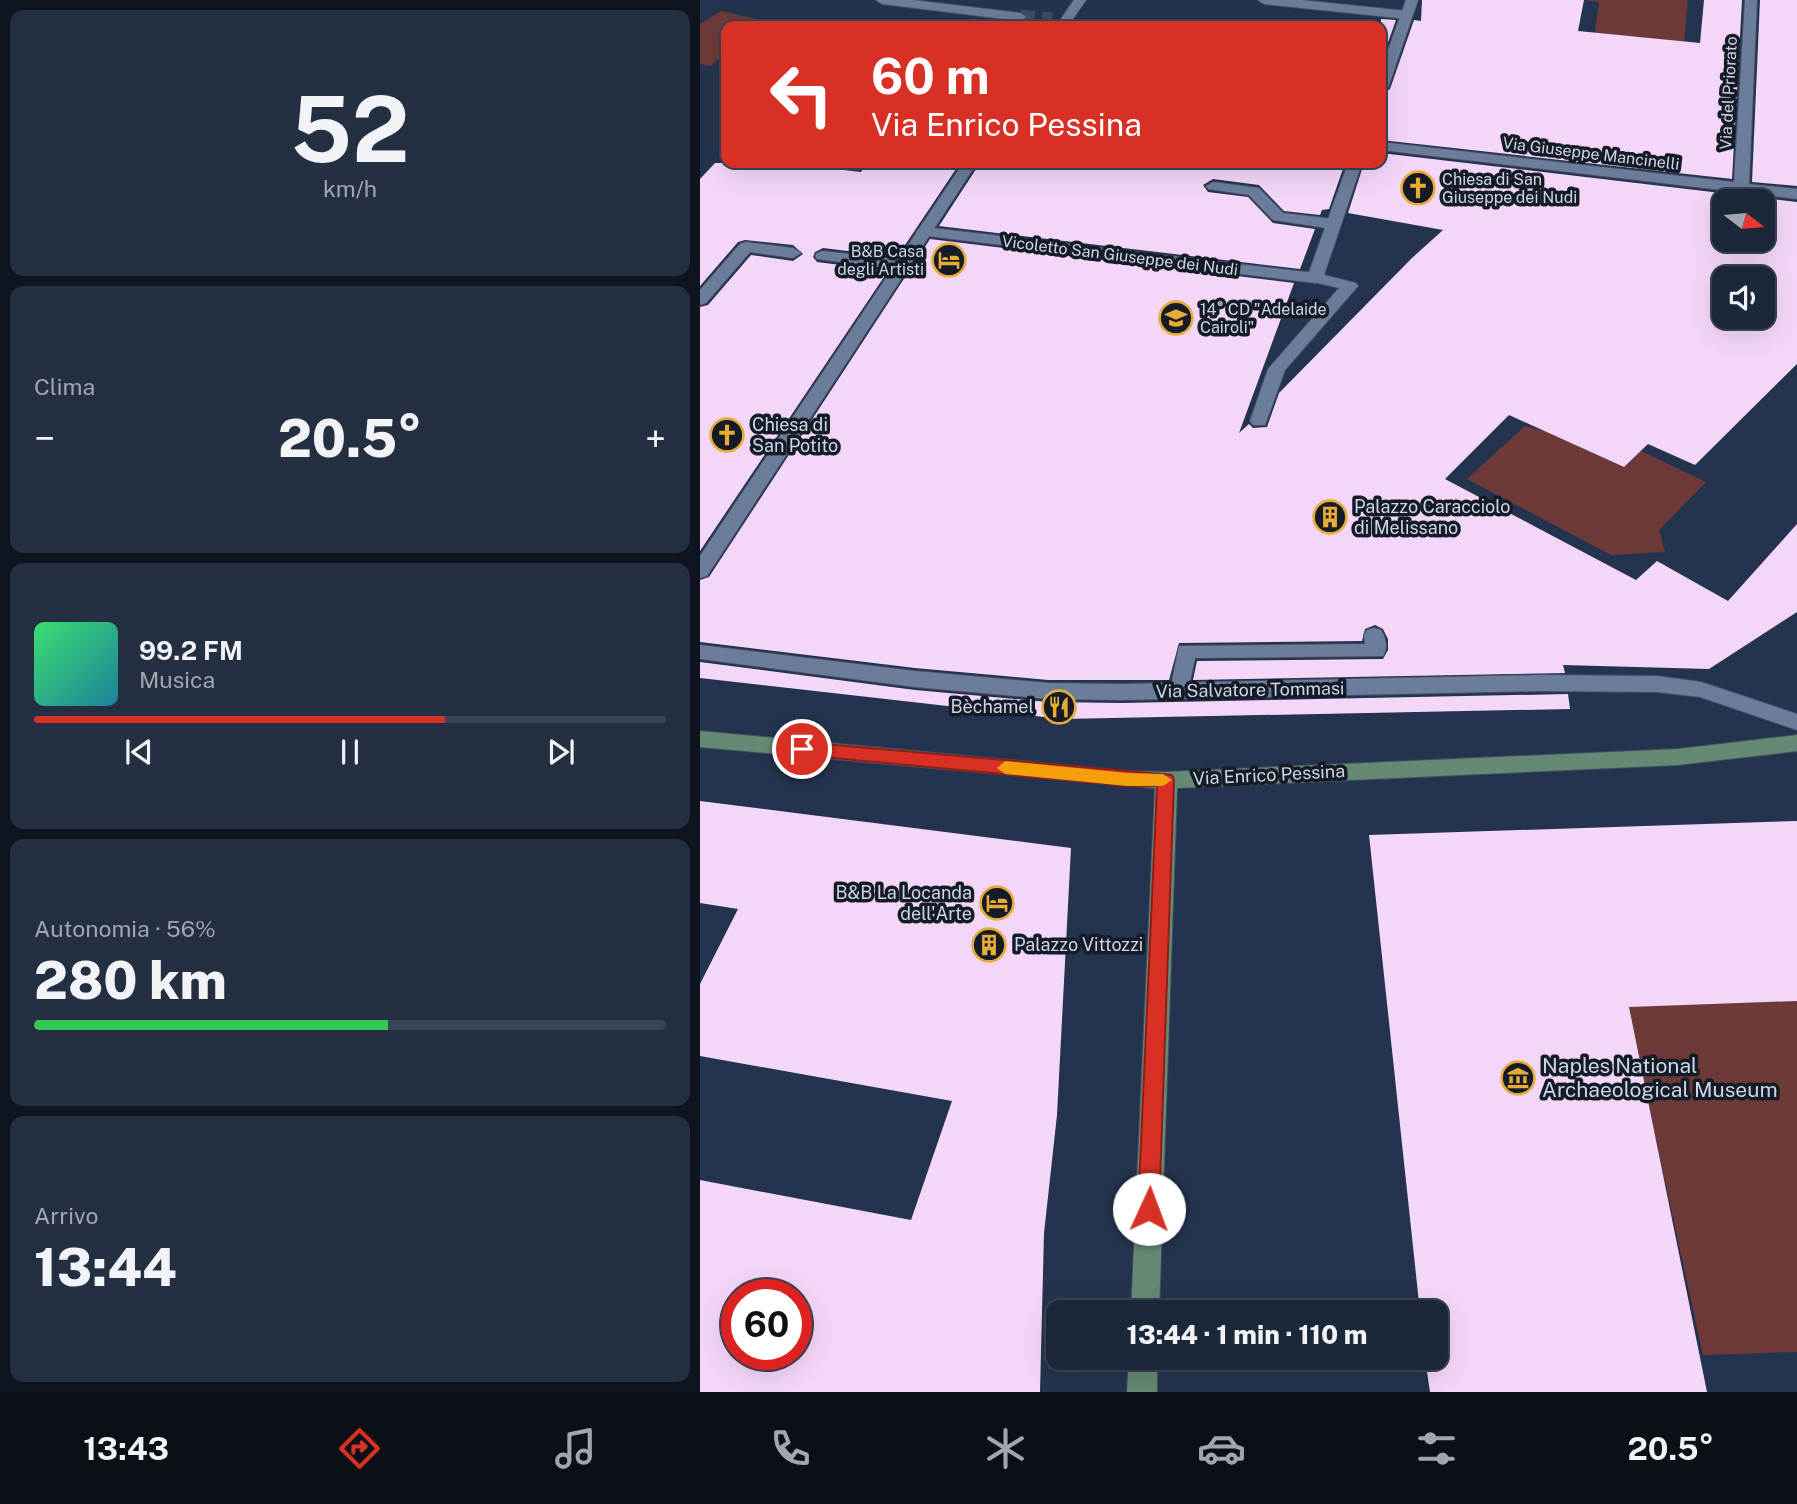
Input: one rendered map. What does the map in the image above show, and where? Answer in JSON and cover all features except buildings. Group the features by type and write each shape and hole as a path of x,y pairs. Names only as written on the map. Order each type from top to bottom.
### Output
{"main road":[{"name":"Via Enrico Pessina","path":"700,739 1127,779 1166,780 1678,757 1797,743"},
{"path":"1145,1300 1166,780"},
{"path":"1142,1392 1143,1370"}],"street":[{"path":"882,0 1020,17"},
{"path":"1062,21 1080,0"},
{"path":"1264,0 1407,15"},
{"path":"1386,74 1412,0"},
{"name":"Via del Priorato","path":"1741,187 1751,0"},
{"name":"Via Giuseppe Mancinelli","path":"1386,147 1797,194"},
{"path":"700,571 967,168"},
{"path":"1315,278 1352,168"},
{"path":"1213,186 1254,191 1278,217 1334,224"},
{"name":"Vicoletto San Giuseppe dei Nudi","path":"924,232 1315,278 1350,286 1277,369 1259,421"},
{"path":"700,300 746,247 793,253"},
{"path":"823,256 902,265"},
{"path":"1180,691 1186,652 1376,651 1374,635"},
{"name":"Via Salvatore Tommasi","path":"700,652 1004,687 1084,692 1657,684 1701,691 1797,722"}],"shaded area":[{"path":"1584,0 1688,0 1684,42 1595,33 1599,2"},
{"path":"721,11 761,20 721,21 721,57 711,66 700,64 700,24"},
{"path":"1525,426 1547,432 1624,467 1641,451 1706,482 1659,530 1665,552 1611,555 1467,479"},
{"path":"1797,1001 1797,1352 1703,1355 1627,1006"}],"tunnel":[{"path":"1020,17 1052,20"}],"slow traffic":[{"path":"1005,768 1163,780"}],"place":[{"name":"Chiesa di San Giuseppe dei Nudi","path":"1418,188"},
{"name":"B&B Casa degli Artisti","path":"949,260"},
{"name":"14° CD \"Adelaide Cairoli\"","path":"1176,318"},
{"name":"Chiesa di San Potito","path":"727,435"},
{"name":"Palazzo Caracciolo di Melissano","path":"1330,517"},
{"name":"Bèchamel","path":"1059,707"},
{"name":"B&B La Locanda dell'Arte","path":"997,903"},
{"name":"Palazzo Vittozzi","path":"989,945"},
{"name":"Naples National Archaeological Museum","path":"1518,1078"}],"route":[{"path":"802,749 1127,779 1166,780 1149,1209"}]}
